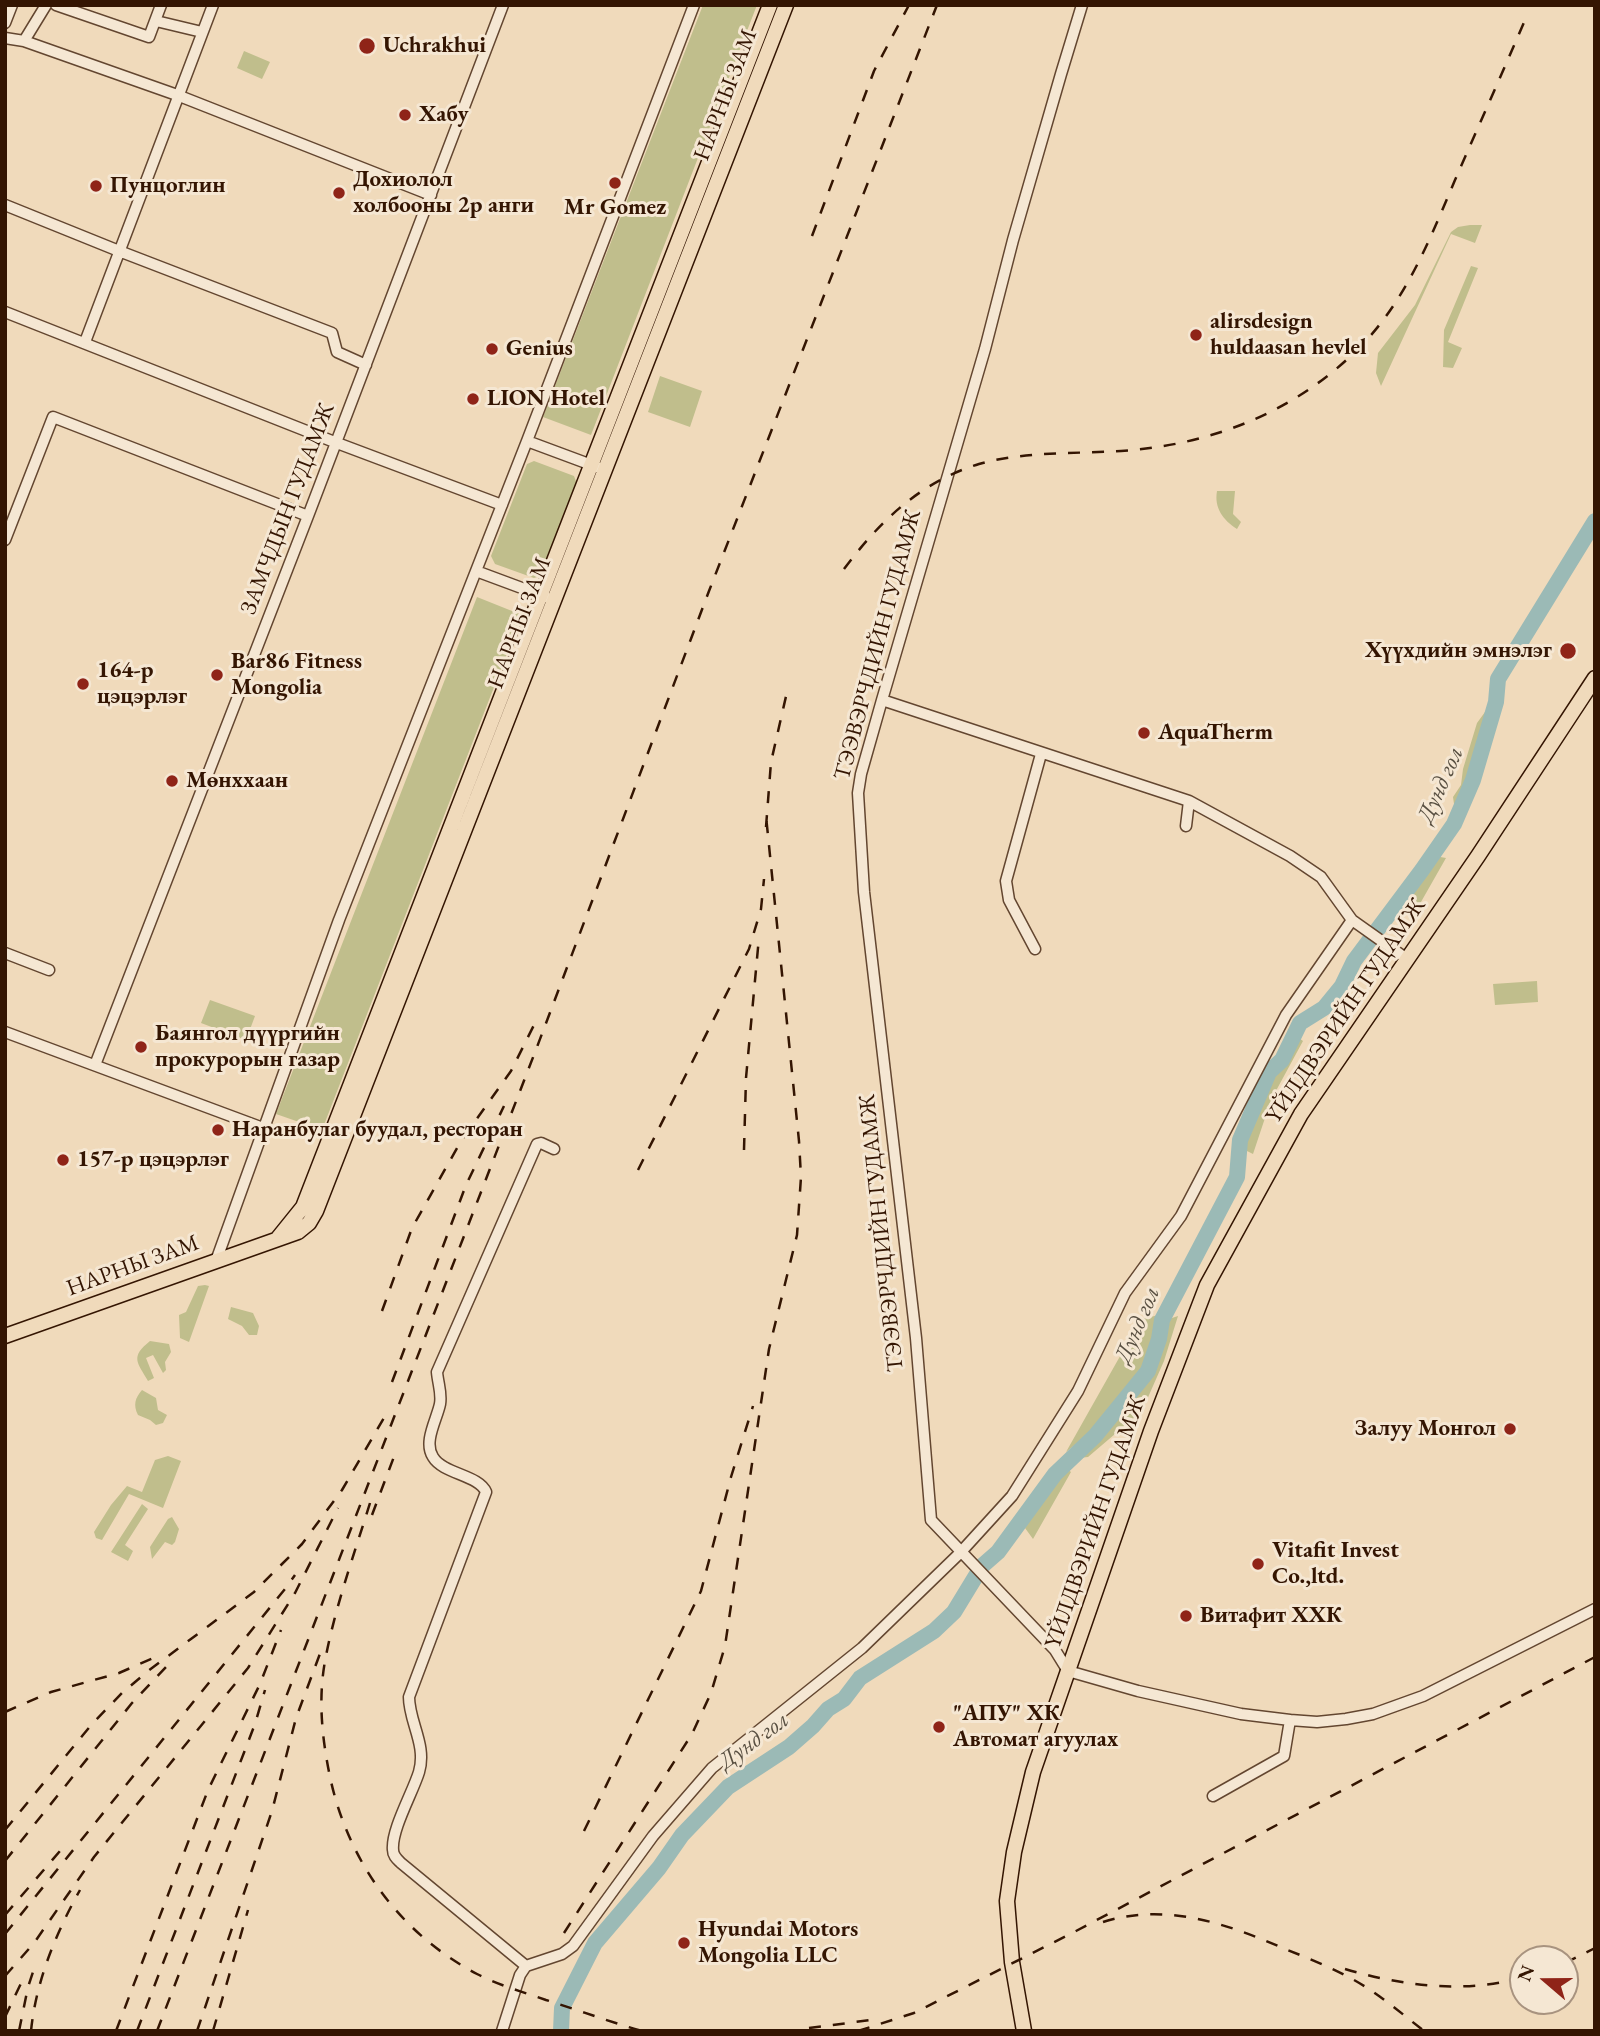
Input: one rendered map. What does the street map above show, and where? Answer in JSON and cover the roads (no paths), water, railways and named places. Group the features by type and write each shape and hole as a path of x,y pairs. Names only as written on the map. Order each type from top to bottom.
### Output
{"main road":[{"name":"НАРНЫ ЗАМ","path":"5,1336 298,1232 309,1223 316,1211 770,5"},
{"name":"НАРНЫ ЗАМ","path":"598,467 786,5"},
{"name":"YЙЛДВЭРИЙН ГУДАМЖ","path":"1024,2031 1012,1962 1007,1901 1014,1852 1033,1772 1151,1431 1207,1285 1301,1114 1402,956 1595,678"}],"street":[{"path":"5,23 12,5"},
{"path":"24,41 46,5"},
{"path":"56,5 149,37 161,5"},
{"path":"85,342 213,5"},
{"name":"ЗАМЧДЫН ГУДАМЖ","path":"95,1065 337,443 503,5"},
{"path":"216,1261 339,920 694,5"},
{"name":"ТЭЭВЭРЧДИЙН ГУДАМЖ","path":"1068,1671 1059,1655 931,1520 916,1338 864,892 858,793 861,774 1082,5"},
{"path":"156,20 202,33"},
{"path":"5,38 24,41 177,95 431,195"},
{"path":"5,205 332,333 337,352 366,365"},
{"path":"5,312 502,505"},
{"path":"5,540 52,417 308,516"},
{"path":"527,441 598,467"},
{"path":"476,571 548,598"},
{"path":"882,701 1189,801 1290,856 1321,877 1355,922 1402,956"},
{"path":"1035,949 1009,900 1006,881 1041,754"},
{"path":"1186,825 1189,801"},
{"path":"502,2031 520,1975 526,1966 562,1954 573,1946 653,1836 712,1768 852,1657 963,1555 1012,1496 1078,1391 1125,1293 1181,1216 1286,1015 1355,922"},
{"path":"5,953 49,970"},
{"path":"5,1032 263,1128"},
{"path":"526,1966 401,1863 394,1856 392,1849 420,1770 420,1742 409,1712 409,1697 486,1492 481,1485 443,1467 432,1457 430,1445 442,1395 437,1372 537,1144 554,1149"},
{"path":"1068,1671 1138,1691 1241,1714 1290,1720 1346,1719 1400,1705 1460,1679 1595,1609"},
{"path":"1213,1796 1284,1756 1290,1720"}],"waterway":[{"name":"Дунд гол","path":"561,2031 562,2008 595,1943 659,1868 682,1835 728,1787 789,1747 828,1709 844,1699 860,1678 934,1631 954,1612 982,1566 998,1552 1055,1474 1095,1436 1148,1371 1159,1339 1162,1320 1237,1177 1240,1140 1269,1072 1282,1060 1300,1023 1324,1008 1342,986 1354,961 1454,824 1473,780 1496,702 1498,679 1595,521"}],"railway":[{"path":"812,236 874,71 909,5"},
{"path":"157,2031 537,1047 709,591 937,5"},
{"path":"844,569 872,535 903,505 938,481 958,472 979,464 1014,457 1121,451 1188,441 1252,421 1310,389 1337,368 1378,327 1405,288 1436,224 1525,20"},
{"path":"766,827 771,762 787,692"},
{"path":"564,1933 692,1734 711,1693 725,1646 769,1349 797,1235 801,1177 766,816"},
{"path":"638,1170 749,949 761,909 764,879"},
{"path":"744,1150 746,1078 759,937"},
{"path":"382,1311 412,1228 461,1141 511,1071 538,1017"},
{"path":"392,1382 466,1185 504,1106"},
{"path":"584,1831 701,1591 753,1406"},
{"path":"5,1830 92,1724 122,1693 254,1592 302,1544 342,1490 385,1416"},
{"path":"372,1515 395,1454"},
{"path":"370,1503 329,1641 321,1705 330,1777 338,1808 364,1865 401,1916 424,1938 477,1974 493,1982 642,2031"},
{"path":"5,1976 34,1943 94,1857 248,1668 295,1593 338,1508"},
{"path":"5,1934 295,1575"},
{"path":"116,2031 208,1790 260,1684 281,1630"},
{"path":"197,2031 272,1811 296,1718 321,1651"},
{"path":"5,1712 51,1692 119,1673 158,1656"},
{"path":"858,2031 914,2013 1076,1931 1595,1657"},
{"path":"5,1861 132,1703 168,1665"},
{"path":"137,2031 255,1724 265,1690"},
{"path":"5,1915 60,1851"},
{"path":"31,2031 37,1994 48,1958 80,1890"},
{"path":"213,2031 248,1910"},
{"path":"1103,1922 1127,1916 1173,1915 1241,1931 1354,1980 1424,2031"},
{"path":"1579,1956 1595,1948"},
{"path":"19,2031 36,1963"},
{"path":"1345,1969 1389,1980 1434,1986 1479,1985 1509,1980"},
{"path":"5,2017 24,1977"},
{"path":"809,2028 871,2020"}],"place":[{"name":"Uchrakhui","path":"367,46"},
{"name":"Хабу","path":"405,115"},
{"name":"Mr Gomez","path":"615,183"},
{"name":"Пунцоглин","path":"96,186"},
{"name":"Дохиолол холбооны 2р анги","path":"339,193"},
{"name":"alirsdesign huldaasan hevlel","path":"1196,335"},
{"name":"Genius","path":"492,349"},
{"name":"LION Hotel","path":"473,399"},
{"name":"Хүүхдийн эмнэлэг","path":"1568,651"},
{"name":"Bar86 Fitness Mongolia","path":"217,675"},
{"name":"164-р цэцэрлэг","path":"83,684"},
{"name":"AquaTherm","path":"1144,733"},
{"name":"Мөнххаан","path":"172,781"},
{"name":"Баянгол дүүргийн прокурорын газар","path":"141,1047"},
{"name":"Наранбулаг буудал, ресторан","path":"218,1130"},
{"name":"157-р цэцэрлэг","path":"63,1160"},
{"name":"Залуу Монгол","path":"1510,1429"},
{"name":"Vitafit Invest Co.,ltd.","path":"1258,1564"},
{"name":"Витафит ХХК","path":"1186,1616"},
{"name":"\"АПУ\" ХК Автомат агуулах","path":"939,1727"},
{"name":"Hyundai Motors Mongolia LLC","path":"684,1943"}]}
